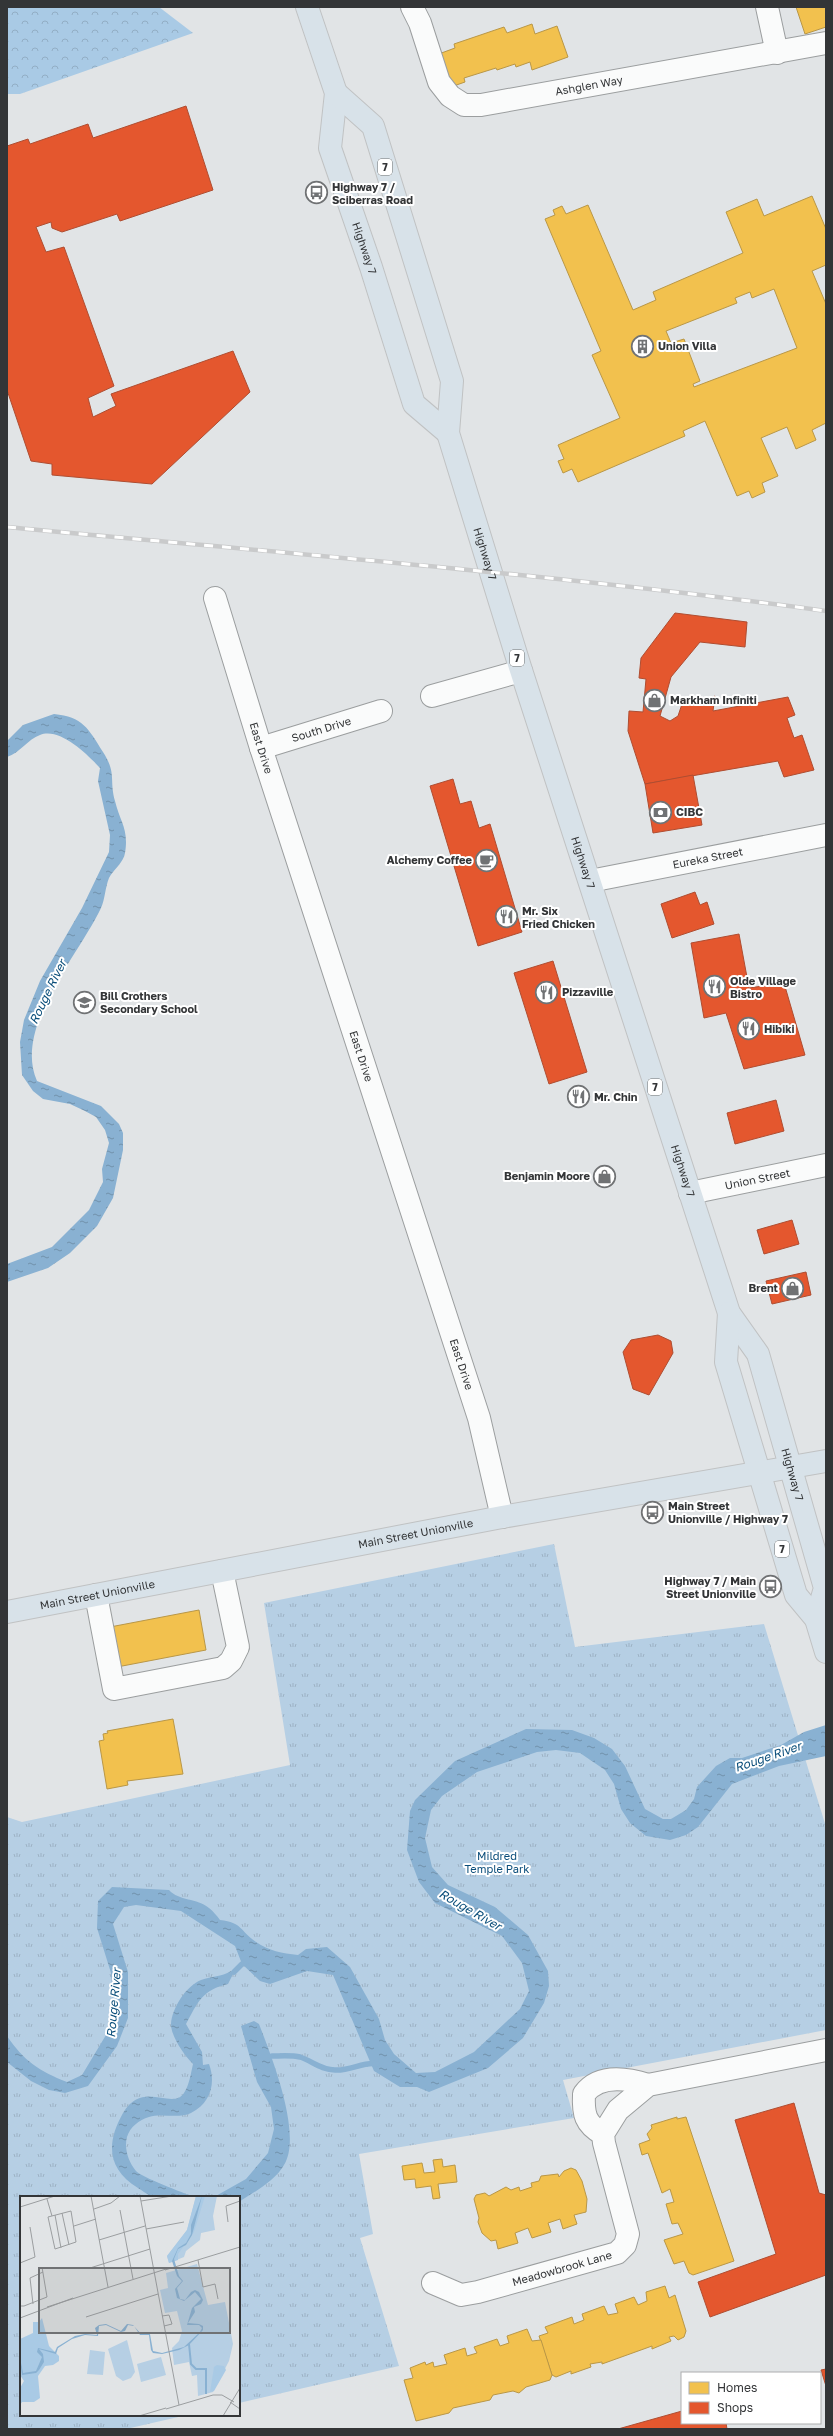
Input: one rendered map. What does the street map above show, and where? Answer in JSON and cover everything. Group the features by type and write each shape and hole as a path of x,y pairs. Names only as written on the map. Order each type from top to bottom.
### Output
{"main road":[{"name":"Highway 7","path":"307,7 336,93 330,148 371,267 411,397 414,404 448,433"},
{"name":"Highway 7","path":"336,93 373,126 452,381 448,433 521,671 729,1313 758,1354 825,1588 816,1619"},
{"name":"Highway 7","path":"729,1313 726,1362 796,1595 816,1619 826,1652"},
{"name":"Main Street Unionville","path":"7,1612 502,1517 760,1474 826,1461"}],"street":[{"name":"Ashglen Way","path":"412,7 420,23 439,82 450,96 464,105 481,105 826,43"},
{"path":"767,7 777,52"},
{"name":"East Drive","path":"215,598 261,748 472,1396 502,1517"},
{"path":"432,696 521,671"},
{"name":"South Drive","path":"261,748 381,711"},
{"name":"Eureka Street","path":"590,881 826,835"},
{"name":"Union Street","path":"690,1193 826,1165"},
{"path":"96,1595 114,1689 223,1668 231,1661 238,1647 222,1571"},
{"path":"648,2085 630,2079 607,2080 591,2085 584,2094 585,2117 592,2128 603,2134 618,2110 648,2085 826,2050"},
{"name":"Meadowbrook Lane","path":"433,2283 461,2295 478,2292 616,2253 625,2245 628,2234 604,2143 603,2134"}],"green space":[{"path":"7,7 159,7 193,33 20,94 7,94"},
{"name":"Mildred Temple Park","path":"554,1544 575,1647 764,1624 826,1827 826,2030 563,2080 574,2118 359,2154 373,2234 360,2238 399,2366 240,2403 240,2196 20,2196 20,2416 183,2416 126,2429 7,2429 7,1817 22,1822 290,1765 264,1603"}],"water":[{"name":"Rouge River","path":"54,714 72,718 84,725 93,736 107,760 111,771 115,801 125,832 126,845 123,860 109,878 101,908 52,992 41,1015 34,1038 32,1060 37,1081 101,1106 119,1124 123,1133 123,1150 113,1198 97,1226 70,1253 48,1268 7,1282 7,1264 52,1247 89,1210 103,1182 102,1169 109,1143 105,1130 96,1117 70,1104 43,1099 33,1091 22,1075 20,1042 24,1020 40,981 82,908 109,852 110,835 98,781 100,768 88,756 65,738 48,734 36,737 7,757 7,741 23,725"},
{"path":"826,1725 826,1756 779,1766 732,1784 698,1827 686,1835 670,1840 646,1836 630,1823 621,1809 614,1784 605,1770 580,1753 556,1750 537,1752 477,1772 442,1796 431,1810 425,1838 432,1867 448,1885 495,1907 528,1935 548,1971 549,1986 544,2003 523,2038 488,2068 429,2092 417,2087 400,2087 374,2071 333,1975 307,1971 270,1984 260,1981 242,1964 235,1946 181,1911 136,1905 124,1907 113,1924 128,1972 128,2018 117,2046 88,2086 65,2093 49,2090 31,2081 7,2062 7,2036 26,2059 48,2074 67,2082 82,2075 106,2035 113,2006 111,1973 97,1928 98,1901 112,1887 169,1890 173,1894 204,1905 220,1920 237,1925 256,1942 266,1948 276,1951 298,1955 306,1949 327,1947 350,1967 379,2019 385,2040 394,2054 416,2073 435,2072 474,2052 520,2009 529,1991 522,1963 502,1936 435,1903 419,1882 407,1850 410,1811 415,1800 455,1761 526,1729 572,1730 594,1738 612,1749 625,1766 645,1809 663,1819 671,1819 686,1810 694,1799 697,1787 716,1766 730,1758 742,1758 781,1745 804,1732"},
{"path":"231,1971 234,1972 228,1984 206,1993 198,2003 186,2024 202,2052 203,2065 209,2064 211,2071 212,2085 207,2098 198,2109 191,2113 181,2116 149,2117 135,2124 128,2133 126,2141 127,2154 136,2171 154,2181 192,2196 152,2196 128,2181 115,2164 112,2155 112,2145 117,2124 131,2103 139,2098 148,2096 172,2099 179,2098 184,2093 189,2083 193,2064 186,2056 173,2035 171,2024 174,2011 185,1992 195,1983"},
{"path":"254,2021 259,2024 271,2055 283,2095 288,2115 290,2135 289,2152 280,2171 264,2186 240,2201 240,2196 216,2196 246,2179 268,2153 274,2129 271,2107 257,2082 241,2026"}],"building: Homes":[{"path":"796,7 826,7 826,27 805,34"},
{"path":"532,24 535,34 557,26 568,57 532,70 530,62 516,67 515,64 497,70 496,68 464,78 465,82 448,88 436,55 455,48 454,44 504,27 507,33"},
{"name":"Union Villa","path":"812,196 826,229 826,265 812,271 826,304 826,423 812,430 816,440 796,449 787,427 761,438 778,476 762,483 765,492 752,498 749,491 737,496 705,421 683,431 685,436 578,482 572,469 563,473 558,461 564,459 558,445 620,418 592,355 601,351 545,219 555,215 553,210 562,206 566,214 588,205 633,310 656,300 653,292 743,253 726,212 757,199 764,216","holes":["774,289 797,348 694,387 693,384 700,381 684,339 671,343 666,331 737,303 735,298 750,292 752,298"]},
{"path":"199,1610 206,1650 117,1667 110,1627"},
{"path":"173,1719 183,1774 127,1781 128,1785 107,1789 99,1741 104,1740 103,1734 108,1733 107,1731"},
{"path":"677,2117 677,2119 686,2117 734,2261 693,2275 689,2273 684,2261 674,2264 664,2240 683,2234 678,2223 672,2224 666,2204 674,2202 670,2189 662,2193 648,2153 642,2155 639,2144 650,2140 647,2134 652,2128 651,2125"},
{"path":"442,2159 443,2167 455,2165 457,2182 438,2184 440,2198 433,2199 431,2186 416,2188 415,2179 404,2180 402,2166 422,2163 424,2173 435,2172 433,2160"},
{"path":"571,2168 576,2170 582,2181 587,2199 586,2212 574,2215 577,2224 563,2229 560,2219 548,2223 551,2232 532,2238 528,2228 515,2233 518,2243 498,2249 496,2240 491,2241 482,2233 478,2222 479,2218 474,2199 476,2195 485,2193 489,2196 506,2187 511,2190 519,2187 520,2191 532,2187 531,2183 539,2181 541,2176 558,2174 559,2177 564,2171"},
{"path":"665,2286 669,2298 675,2295 686,2331 684,2337 678,2340 674,2336 669,2337 671,2341 652,2349 652,2346 602,2364 602,2362 590,2364 591,2367 571,2374 571,2371 556,2377 552,2375 539,2336 548,2333 545,2327 572,2317 574,2324 584,2320 582,2314 604,2306 608,2315 618,2313 615,2304 634,2297 638,2305 647,2301 646,2292"},
{"path":"527,2329 532,2341 541,2340 552,2375 550,2380 526,2387 519,2393 513,2391 493,2395 490,2400 453,2408 449,2413 416,2421 404,2380 413,2378 410,2368 425,2362 426,2365 433,2362 434,2367 447,2364 444,2355 465,2348 467,2356 477,2353 474,2347 497,2339 500,2346 509,2343 507,2336"}],"building: Shops":[{"path":"186,106 213,190 120,221 117,214 62,232 52,228 51,222 36,227 46,252 64,247 114,386 88,398 93,417 116,406 111,394 233,351 250,392 152,484 52,475 52,464 31,461 7,390 7,146 28,139 30,144 88,124 93,138"},
{"name":"Markham Infiniti","path":"675,613 747,622 745,647 700,642 671,677 660,716 670,721 678,716 683,701 697,705 715,696 713,711 788,697 795,715 787,718 794,738 802,735 814,770 784,777 778,761 645,784 628,731 629,711 643,712 646,679 639,678 641,658"},
{"path":"693,775 702,825 653,833 645,784"},
{"path":"453,779 460,804 471,801 479,828 490,824 522,932 478,946 430,786"},
{"path":"695,892 700,905 707,902 714,924 672,938 661,904"},
{"path":"739,934 749,988 784,983 805,1055 744,1069 726,1013 704,1018 691,943"},
{"path":"553,961 587,1072 549,1084 514,973"},
{"path":"776,1100 784,1131 735,1144 727,1113"},
{"path":"792,1220 799,1244 764,1254 757,1230"},
{"path":"806,1272 811,1295 772,1304 766,1281"},
{"path":"658,1335 671,1341 673,1353 649,1395 633,1389 623,1352 631,1340"},
{"path":"794,2103 819,2193 826,2195 826,2275 710,2317 698,2282 776,2254 735,2120"},
{"path":"826,2369 826,2386 821,2370"},
{"path":"681,2411 681,2424 726,2424 727,2429 618,2429"}],"waterway":[{"name":"Rouge River","path":"234,1972 242,1964 248,1961"},
{"path":"272,2056 300,2057 330,2070 341,2070 372,2063 377,2064"}],"railway":[{"path":"7,527 519,575 826,611"}],"place":[{"name":"Highway 7 / Sciberras Road","path":"316,193"},
{"name":"Union Villa","path":"643,346"},
{"name":"Markham Infiniti","path":"654,700"},
{"name":"CIBC","path":"661,812"},
{"name":"Alchemy Coffee","path":"487,860"},
{"name":"Mr. Six Fried Chicken","path":"506,917"},
{"name":"Olde Village Bistro","path":"715,987"},
{"name":"Pizzaville","path":"547,992"},
{"name":"Bill Crothers Secondary School","path":"84,1002"},
{"name":"Hibiki","path":"748,1029"},
{"name":"Mr. Chin","path":"579,1097"},
{"name":"Benjamin Moore","path":"605,1176"},
{"name":"Brent","path":"793,1288"},
{"name":"Main Street Unionville / Highway 7","path":"653,1512"},
{"name":"Highway 7 / Main Street Unionville","path":"771,1587"}]}
